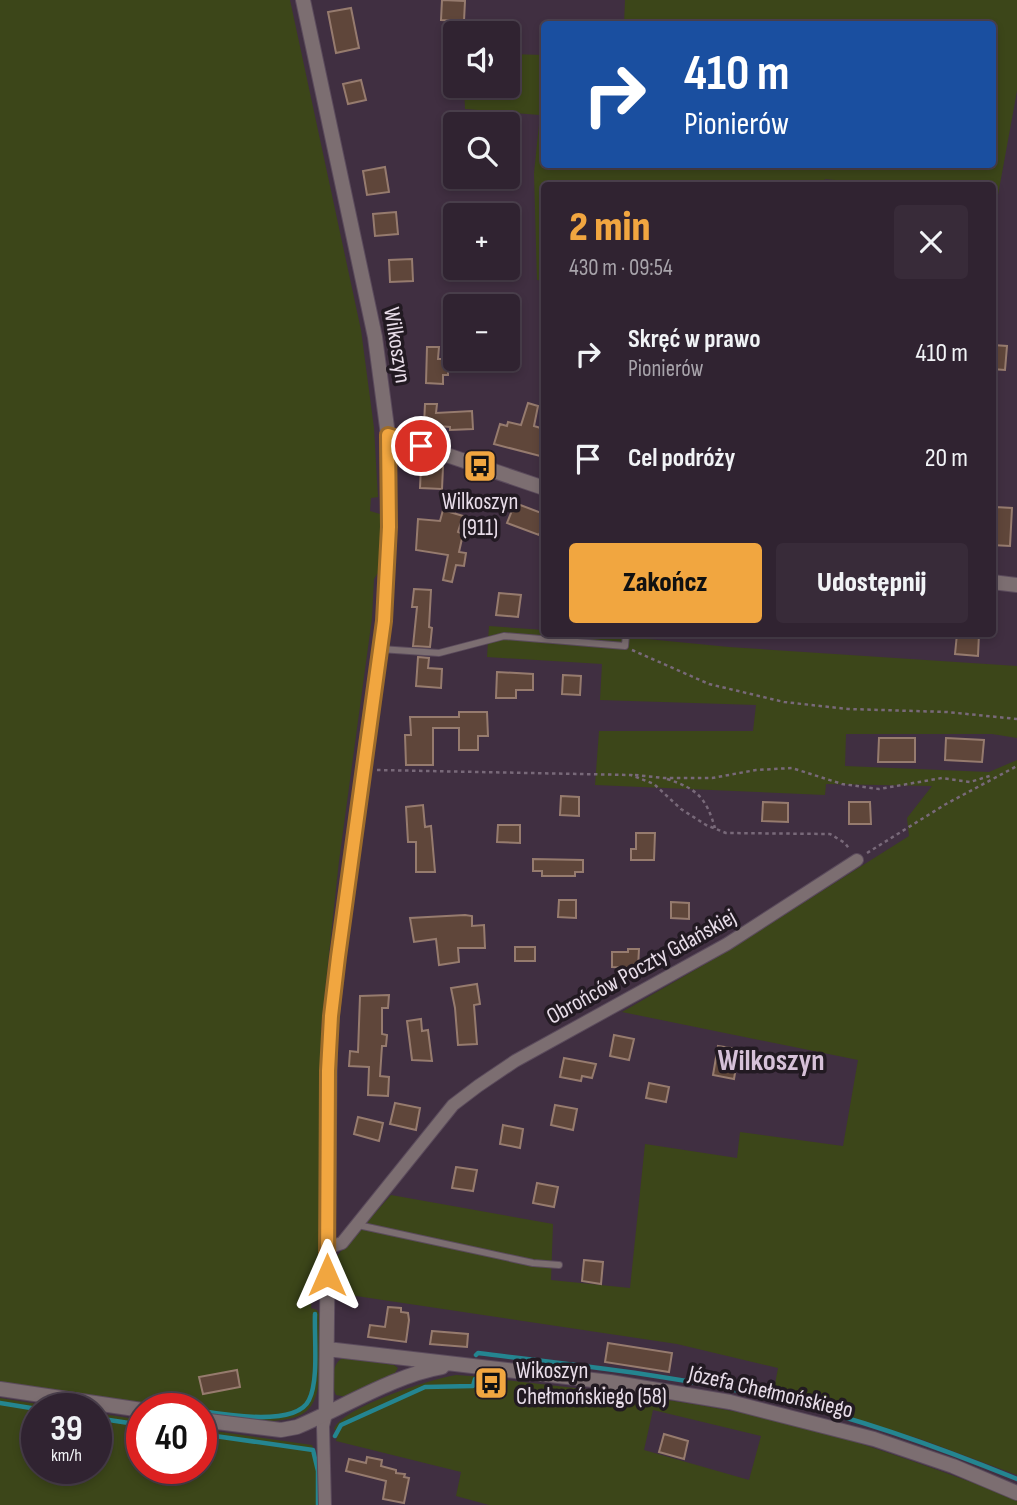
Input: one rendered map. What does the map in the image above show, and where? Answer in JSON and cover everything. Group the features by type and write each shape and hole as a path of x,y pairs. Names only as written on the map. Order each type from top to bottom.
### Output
{"street":[{"name":"Wilkoszyn","path":"303,0 369,305 388,435 389,527 386,590 333,998 328,1071 326,1414"},
{"path":"388,435 541,487"},
{"path":"996,582 1017,585"},
{"name":"Obrońców Poczty Gdańskiej","path":"327,1248 342,1243 453,1105 478,1086 515,1061 727,944 857,860"},
{"name":"Józefa Chełmońskiego","path":"327,1349 610,1382 730,1402 874,1439 953,1466 1017,1493"},
{"name":"Józefa Chełmońskiego","path":"217,1422 281,1430 298,1427 425,1370 464,1366"},
{"path":"0,1389 126,1408"},
{"path":"325,1505 323,1426 326,1414"}],"lane":[{"path":"380,649 439,653 504,636 625,646 626,637"},
{"path":"358,1225 533,1263 559,1265"}],"path":[{"path":"625,646 709,684 783,702 848,709 947,712 1017,719"},
{"path":"631,775 654,785 681,809 715,829 726,833 830,834 845,843 857,860 1017,766"},
{"path":"363,769 712,778 756,770 792,768 842,784 879,789 942,778 970,782 1000,774"},
{"path":"664,778 688,786 708,803 715,829"}],"green space":[{"path":"0,0 290,0 361,330 374,428 378,497 371,498 370,511 380,514 382,567 374,579 372,618 339,861 321,1028 320,1289 312,1298 311,1308 317,1310 320,1315 318,1387 311,1406 303,1414 276,1421 260,1421 217,1417 217,1393 126,1393 126,1403 112,1401 112,1393 66,1393 0,1382"},
{"path":"625,0 1017,0 1017,91 998,195 996,182 854,182 825,179 824,182 541,182 541,281 537,280 534,173 540,115 465,109 465,98 520,98 520,54 541,55 541,168 996,168 996,21 624,21"},
{"path":"489,626 541,630 541,637 627,637 729,647 1017,666 1017,738 992,734 846,734 845,766 989,772 1017,760 1017,1475 920,1439 773,1395 778,1368 677,1344 336,1293 335,1258 391,1195 553,1224 551,1280 630,1288 645,1144 737,1158 740,1132 843,1146 858,1060 622,1012 721,955 909,836 907,818 932,786 826,784 825,795 595,785 599,731 753,731 756,705 600,700 602,664 487,657"},
{"path":"343,1358 394,1365 398,1368 393,1376 347,1397 336,1395 333,1375 336,1364"},
{"path":"456,1375 486,1377 485,1386 496,1388 498,1379 601,1391 670,1400 772,1419 831,1434 916,1462 1001,1493 1017,1500 1017,1505 489,1505 456,1496 461,1472 336,1441 338,1432 334,1429 353,1412 389,1395","holes":["653,1410 761,1436 749,1480 644,1450"]},
{"path":"0,1398 21,1401 21,1484 112,1484 112,1415 126,1418 126,1484 217,1484 217,1431 312,1445 318,1459 319,1505 0,1505"}],"building":[{"path":"442,0 465,1 464,21 441,20"},
{"path":"351,8 359,48 336,53 328,12"},
{"path":"361,80 366,100 348,104 343,84"},
{"path":"385,167 389,192 367,195 363,171"},
{"path":"396,212 398,234 375,236 373,214"},
{"path":"412,259 413,281 390,282 389,260"},
{"path":"996,345 1007,346 1005,370 996,369"},
{"path":"427,347 439,347 438,359 443,359 443,371 448,371 448,375 443,375 443,384 426,383"},
{"path":"528,403 538,406 534,426 541,428 541,456 494,444 500,424 507,426 508,422 521,425"},
{"path":"425,404 437,404 436,413 472,411 473,429 450,430 450,427 424,425"},
{"path":"421,466 443,467 442,489 420,488"},
{"path":"515,503 541,513 539,535 507,523"},
{"path":"996,507 1012,508 1010,546 996,545"},
{"path":"443,510 463,516 458,532 463,534 459,552 466,553 464,566 456,565 452,582 443,580 448,555 416,550 418,519 440,521"},
{"path":"414,589 431,590 430,647 413,646 417,607 412,607"},
{"path":"499,593 521,595 518,617 496,615"},
{"path":"957,637 979,637 978,656 955,654"},
{"path":"418,657 429,658 428,668 442,669 441,688 416,686"},
{"path":"497,672 533,674 533,690 516,690 516,698 496,698"},
{"path":"563,675 581,676 580,695 562,694"},
{"path":"459,712 487,712 488,736 478,736 478,750 459,750 459,728 433,728 433,765 406,765 405,735 411,735 410,717 459,717"},
{"path":"879,738 915,738 915,762 878,762"},
{"path":"946,738 984,740 982,762 945,760"},
{"path":"561,796 579,797 579,816 560,815"},
{"path":"763,802 788,803 788,822 762,821"},
{"path":"849,802 870,802 871,824 849,824"},
{"path":"423,805 425,827 431,826 435,872 416,872 416,842 408,842 406,807"},
{"path":"498,825 520,825 520,843 497,842"},
{"path":"636,833 655,833 654,860 631,860 631,849 636,849"},
{"path":"533,859 583,860 583,872 575,872 575,876 542,876 542,871 533,871"},
{"path":"559,900 576,900 576,918 558,917"},
{"path":"671,902 689,903 689,919 671,918"},
{"path":"472,916 472,926 484,925 485,948 458,948 459,962 439,965 436,939 414,942 410,918"},
{"path":"515,947 535,947 535,961 515,961"},
{"path":"628,949 639,949 638,968 612,967 612,952 628,952"},
{"path":"477,984 480,1004 474,1005 477,1044 458,1045 451,988"},
{"path":"389,995 388,1008 382,1008 382,1034 387,1035 386,1046 382,1046 380,1076 389,1077 388,1096 368,1095 369,1067 349,1066 350,1051 358,1052 360,996"},
{"path":"421,1019 422,1031 428,1030 432,1061 412,1060 407,1021"},
{"path":"614,1035 634,1039 629,1060 610,1056"},
{"path":"718,1046 739,1049 734,1079 713,1075"},
{"path":"564,1058 596,1064 592,1078 582,1076 581,1081 560,1077"},
{"path":"649,1083 669,1087 666,1102 646,1098"},
{"path":"395,1103 420,1108 416,1130 390,1124"},
{"path":"555,1105 577,1109 573,1130 551,1125"},
{"path":"358,1117 383,1123 379,1141 354,1134"},
{"path":"503,1125 523,1129 520,1148 500,1144"},
{"path":"456,1167 477,1170 473,1191 452,1188"},
{"path":"537,1183 558,1187 554,1207 533,1203"},
{"path":"584,1260 603,1262 601,1284 582,1281"},
{"path":"388,1307 401,1308 401,1312 408,1313 406,1342 368,1337 370,1325 385,1327"},
{"path":"432,1331 468,1334 467,1347 430,1344"},
{"path":"608,1343 672,1353 669,1372 605,1362"},
{"path":"237,1370 240,1387 203,1393 199,1377"},
{"path":"664,1434 688,1441 684,1459 659,1452"},
{"path":"367,1457 382,1460 381,1466 396,1470 396,1473 405,1474 404,1477 409,1478 404,1503 383,1499 386,1481 346,1471 349,1459 366,1463"}],"waterway":[{"path":"217,1414 275,1416 290,1414 302,1408 309,1400 314,1381 315,1314"},
{"path":"476,1355 478,1353 632,1372 746,1392 873,1426 1017,1479"},
{"path":"335,1436 341,1425 425,1387 473,1386 475,1379"},
{"path":"0,1403 21,1406"},
{"path":"112,1420 126,1423"},
{"path":"217,1436 313,1450 318,1471 318,1505"}],"place":[{"name":"Wilkoszyn (911)","path":"480,466"},
{"name":"Wikoszyn Chełmońskiego (58)","path":"491,1383"}],"district":[{"name":"Wilkoszyn","path":"771,1060"}],"route":[{"path":"327,1275 328,1071 331,1016 384,621 389,527 388,435 421,446"}]}
